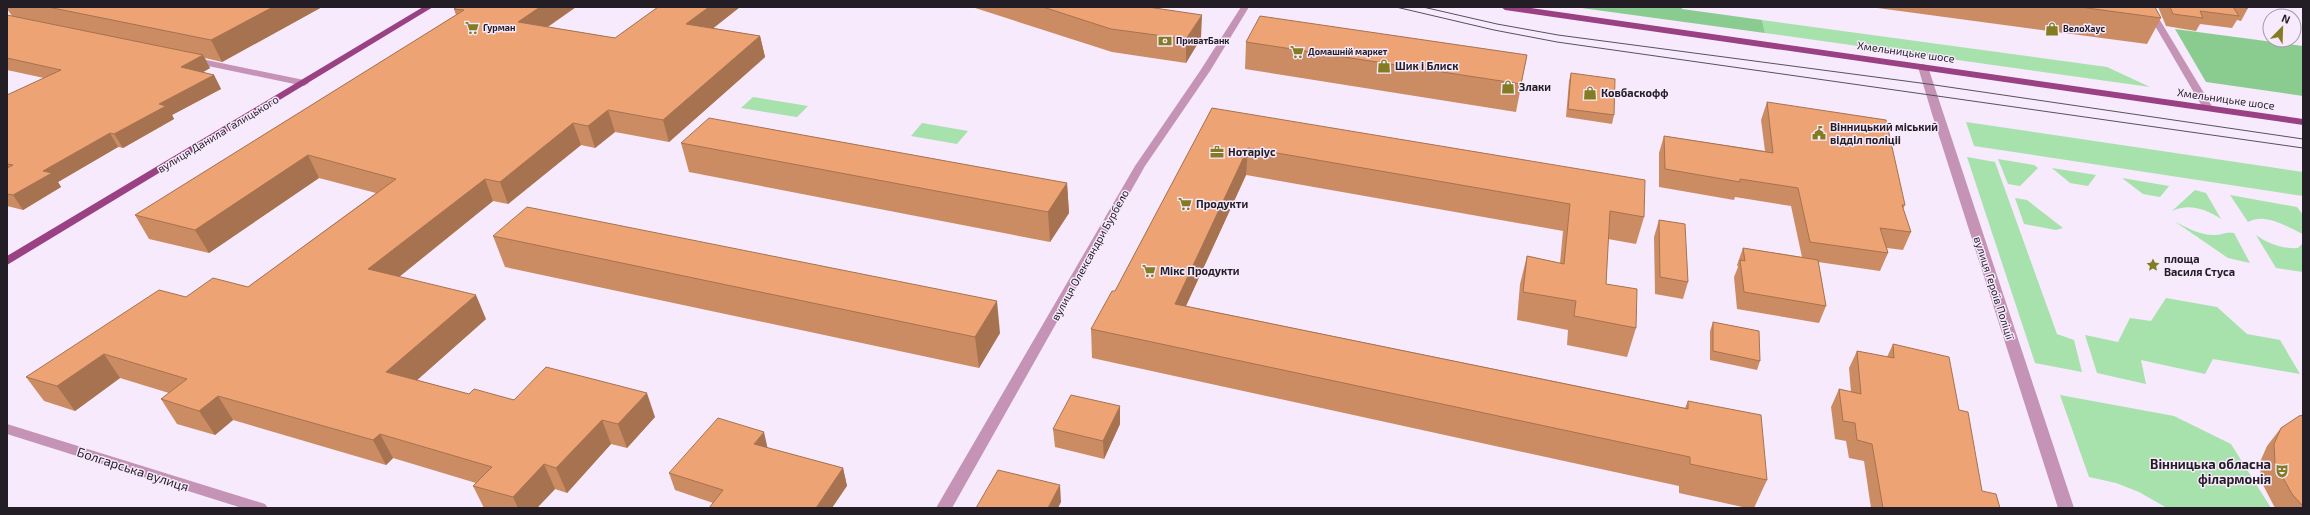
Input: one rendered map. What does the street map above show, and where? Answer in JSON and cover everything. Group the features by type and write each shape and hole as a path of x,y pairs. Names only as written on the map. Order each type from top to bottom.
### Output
{"main road":[{"name":"вулиця Данила Галицького","path":"7,261 429,7"},
{"name":"Хмельницьке шосе","path":"1505,7 2303,122"}],"street":[{"name":"вулиця Олександри Бурбело","path":"944,508 1074,284 1136,172 1205,71 1245,7"},
{"path":"2148,7 2208,108"},
{"path":"184,58 304,83"},
{"name":"вулиця Героїв Поліції","path":"1923,67 2066,508"},
{"name":"Болгарська вулиця","path":"7,429 260,508"}],"green space":[{"path":"1574,7 1682,7 1682,9 1762,20 1765,33"},
{"path":"1762,20 2107,67 2150,87 1765,33"},
{"path":"2175,29 2262,41 2262,48 2302,48 2303,46 2303,96 2206,82"},
{"path":"753,97 808,106 797,117 741,108"},
{"path":"1966,122 2303,172 2303,196 1974,146"},
{"path":"922,123 968,131 957,144 911,136"},
{"path":"1967,157 1995,162 2057,334 2074,340 2082,372 2035,363"},
{"path":"1998,159 2034,165 2038,168 2020,186 2008,184"},
{"path":"2052,168 2096,175 2088,186 2070,183"},
{"path":"2122,178 2169,186 2160,197 2143,194"},
{"path":"2195,190 2206,193 2221,219 2209,212 2191,207 2185,207 2172,211"},
{"path":"2230,195 2297,207 2303,215 2303,234 2283,224 2269,220 2255,219 2248,222"},
{"path":"2015,198 2027,200 2063,228 2056,230 2024,224"},
{"path":"2174,221 2194,231 2210,235 2234,233 2250,263 2228,258"},
{"path":"2256,235 2281,247 2298,248 2303,243 2303,272 2276,268"},
{"path":"2166,298 2217,307 2247,334 2280,340 2300,374 2213,359 2205,374 2141,360 2146,384 2097,373 2085,335 2118,342 2130,318 2151,321"},
{"path":"2060,395 2174,416 2231,444 2271,508 2167,508 2139,492 2116,483 2089,477"}],"building":[{"path":"48,7 273,7 211,40"},
{"path":"457,7 540,7 518,22 615,38 658,7 709,7 686,24 760,36 663,120 608,110 588,126 573,123 500,182 485,179 368,269 476,295 386,372 469,394 474,389 514,400 546,367 647,393 618,424 602,420 556,468 544,464 513,497 473,486 492,467 380,434 373,440 218,396 199,411 161,399 187,379 104,354 57,386 26,377 159,290 186,297 213,278 248,287 396,179 308,155 195,230 135,215 464,10 454,9"},
{"path":"1043,7 1148,7 1202,15 1186,39 1111,29"},
{"path":"2080,7 2155,7 2161,18"},
{"path":"2170,7 2233,7 2239,16 2200,11 2203,18 2173,14"},
{"path":"7,15 203,55 181,67 214,75 159,104 166,106 114,134 110,133 43,171 52,173 13,195 7,194 7,168 13,165 7,164 7,95 61,70 7,58"},
{"path":"1260,16 1527,55 1521,84 1246,42"},
{"path":"1571,73 1615,79 1614,115 1568,109"},
{"path":"1767,102 1886,120 1905,205 1902,205 1911,232 1880,228 1888,253 1810,242 1798,188 1740,179 1740,182 1665,169 1664,136 1773,153"},
{"path":"1212,108 1645,180 1644,217 1610,211 1606,284 1637,289 1636,328 1574,316 1576,301 1523,292 1527,256 1564,264 1570,204 1248,148 1175,304 1688,409 1688,401 1761,415 1767,480 1690,464 1690,457 1091,329 1112,291 1115,291"},
{"path":"709,118 1067,183 1048,212 681,143"},
{"path":"527,207 997,301 975,337 493,236"},
{"path":"1659,220 1685,224 1688,282 1660,277"},
{"path":"1743,248 1818,260 1826,306 1744,292 1740,260 1745,261"},
{"path":"1713,322 1759,331 1760,361 1713,351"},
{"path":"1893,344 1949,357 1959,410 1968,412 1982,491 1996,494 2000,508 1883,508 1872,444 1857,440 1855,423 1843,421 1839,389 1861,394 1857,351 1894,358"},
{"path":"1071,395 1120,406 1103,441 1053,429"},
{"path":"2303,415 2303,506 2292,494 2275,463 2274,444 2281,428"},
{"path":"718,418 764,432 754,444 843,468 816,508 709,508 723,490 669,473"},
{"path":"998,470 1060,485 1048,508 976,508"}],"tram line":[{"path":"1396,7 1494,30 1557,42 2303,148"},
{"path":"1423,7 1497,24 1558,35 1928,84 2303,139"}],"place":[{"name":"Гурман","path":"472,28"},
{"name":"ВелоХаус","path":"2052,29"},
{"name":"ПриватБанк","path":"1165,41"},
{"name":"Домашній маркет","path":"1297,52"},
{"name":"Шик і Блиск","path":"1384,66"},
{"name":"Злаки","path":"1508,87"},
{"name":"Ковбаскофф","path":"1590,93"},
{"name":"Вінницький міський відділ поліціі","path":"1819,133"},
{"name":"Нотаріус","path":"1217,152"},
{"name":"Продукти","path":"1185,204"},
{"name":"площа Василя Стуса","path":"2153,265"},
{"name":"Мікс Продукти","path":"1149,271"},
{"name":"Вінницька обласна філармонія","path":"2282,471"}]}
